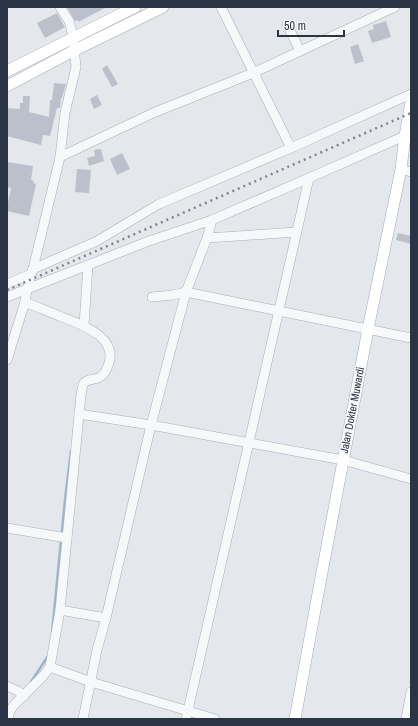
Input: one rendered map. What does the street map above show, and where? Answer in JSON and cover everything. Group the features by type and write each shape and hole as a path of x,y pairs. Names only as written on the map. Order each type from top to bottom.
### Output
{"main road":[{"path":"7,71 135,7"},
{"path":"7,86 160,8"},
{"name":"Jalan Dokter Muwardi","path":"295,719 368,329 406,170 411,103"}],"street":[{"path":"7,360 25,302 27,288 60,157 65,113 76,68 75,50 69,21 60,7"},
{"path":"221,7 291,148"},
{"path":"60,157 153,113 253,72 395,7"},
{"path":"287,24 300,51"},
{"path":"7,284 97,241 160,204 291,148 411,94"},
{"path":"7,297 149,241 212,220 408,134"},
{"path":"187,715 309,178"},
{"path":"82,719 151,425 186,292 207,238 212,220"},
{"path":"207,238 297,232"},
{"path":"84,325 88,266"},
{"path":"152,296 173,295 186,292 411,338"},
{"path":"8,719 10,711 21,694 43,676 50,667 60,610 63,538 83,384 85,382 100,378 108,367 110,356 108,345 98,333 84,325 25,302"},
{"path":"79,414 151,425 343,460 411,479"},
{"path":"7,528 63,538"},
{"path":"60,610 106,618"},
{"path":"50,667 187,715 215,719"},
{"path":"7,686 21,694"},
{"path":"406,719 411,692"}],"building":[{"path":"67,7 107,7 78,22 78,20 75,21"},
{"path":"57,13 65,27 45,38 37,23"},
{"path":"386,21 391,37 372,43 368,31 374,29 373,25"},
{"path":"358,44 364,61 355,64 350,47"},
{"path":"107,65 118,84 112,87 102,69"},
{"path":"54,83 66,84 61,98 60,108 57,108 50,136 43,135 41,145 7,136 7,108 20,109 20,103 23,103 23,96 30,96 29,112 49,117 50,100 52,100"},
{"path":"97,95 102,105 94,109 90,99"},
{"path":"101,149 104,161 89,166 87,158 95,156 94,150"},
{"path":"122,153 130,169 117,175 110,159"},
{"path":"7,162 33,166 31,180 36,184 29,216 7,211 11,188 7,187"},
{"path":"77,169 91,170 89,193 75,192"},
{"path":"398,233 411,236 411,244 396,240"}],"waterway":[{"path":"52,633 71,451"},
{"path":"31,682 48,656"}],"railway":[{"path":"7,290 411,113"}]}
